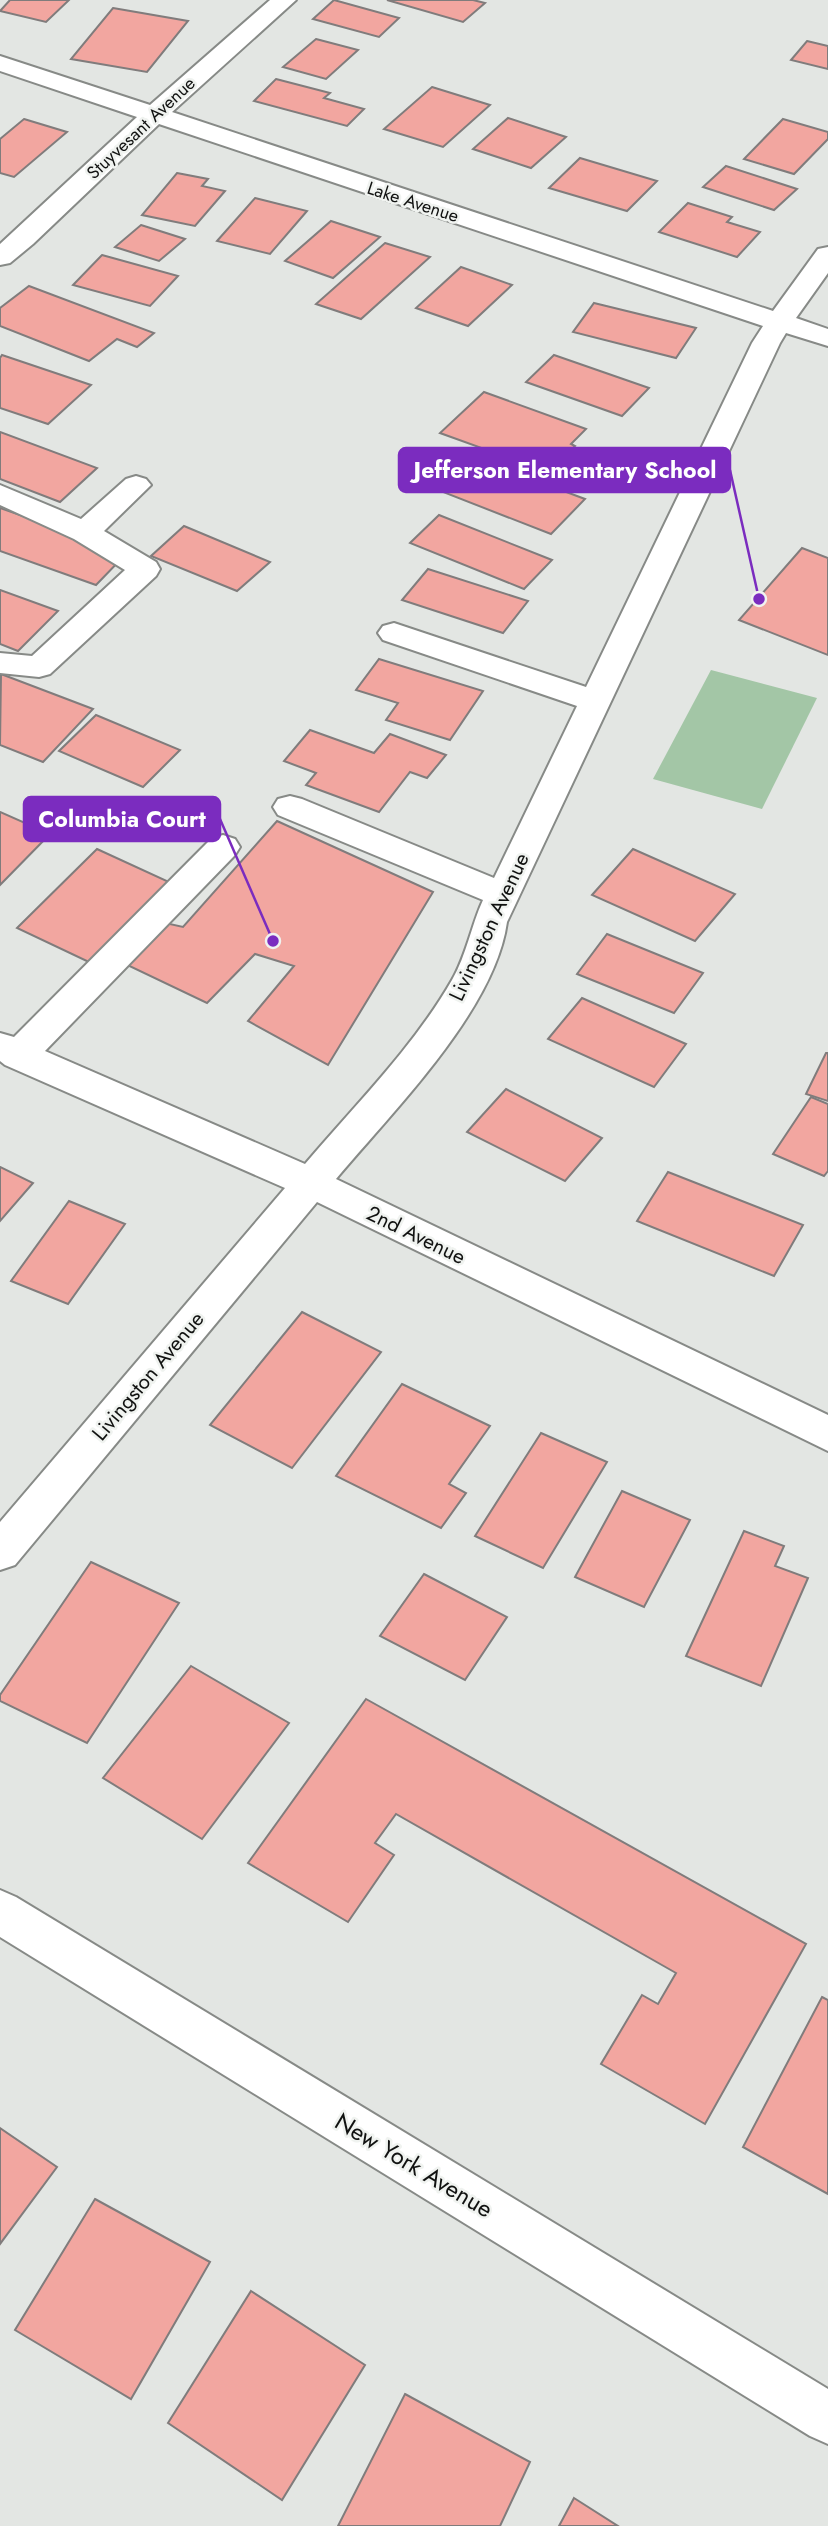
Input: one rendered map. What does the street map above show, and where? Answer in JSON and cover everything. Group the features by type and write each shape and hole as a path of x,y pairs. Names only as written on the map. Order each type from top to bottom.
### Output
{"street":[{"name":"Stuyvesant Avenue","path":"0,257 24,239 284,0"},
{"name":"Lake Avenue","path":"0,63 828,338"},
{"name":"Livingston Avenue","path":"0,1552 434,1037 465,988 489,938 490,922 766,343 828,255"},
{"path":"85,532 136,485"},
{"path":"0,494 85,532 145,569 40,667 0,663"},
{"path":"394,633 595,701"},
{"path":"290,807 503,895"},
{"path":"9,1051 223,847"},
{"name":"2nd Avenue","path":"9,1051 311,1184 828,1434"},
{"name":"New York Avenue","path":"0,1912 828,2418"}],"green space":[{"path":"711,670 817,698 762,809 653,779"}],"building":[{"path":"10,0 69,0 46,22 0,11"},
{"path":"334,0 399,18 379,37 313,19"},
{"path":"387,0 473,0 485,3 463,22"},
{"path":"113,8 188,21 147,72 71,59"},
{"path":"316,39 358,50 326,79 283,67"},
{"path":"807,41 828,46 828,69 791,60"},
{"path":"276,79 330,93 324,98 364,109 347,126 254,101"},
{"path":"432,87 490,105 443,147 384,129"},
{"path":"508,118 566,137 531,168 473,149"},
{"path":"24,119 67,132 14,177 0,173 0,139"},
{"path":"783,119 828,132 828,139 794,174 744,159"},
{"path":"580,158 657,181 627,211 549,188"},
{"path":"726,166 797,189 774,210 703,187"},
{"path":"177,173 208,179 202,186 225,191 195,226 142,215"},
{"path":"255,198 307,211 270,254 217,241"},
{"path":"688,203 732,217 727,222 760,232 737,257 659,232"},
{"path":"331,221 380,237 333,278 285,261"},
{"path":"141,225 185,239 159,261 115,247"},
{"path":"385,243 430,257 361,319 316,304"},
{"path":"102,255 178,276 150,306 73,285"},
{"path":"461,267 512,285 468,326 416,308"},
{"path":"29,286 154,333 137,347 117,339 89,361 0,326 0,308"},
{"path":"594,303 696,328 676,358 573,332"},
{"path":"2,355 91,385 48,424 0,408"},
{"path":"554,355 649,388 622,416 526,382"},
{"path":"484,392 586,429 571,444 575,446 548,472 440,433"},
{"path":"0,432 97,468 60,502 0,479"},
{"path":"478,459 585,499 551,534 443,492"},
{"path":"0,508 127,553 96,585 0,551"},
{"path":"439,515 552,560 524,589 410,543"},
{"path":"184,526 270,562 237,591 151,556"},
{"path":"802,548 828,558 828,655 739,620"},
{"path":"428,569 528,601 503,633 402,600"},
{"path":"0,590 58,611 18,651 0,644"},
{"path":"379,659 483,691 450,740 386,720 398,703 356,690"},
{"path":"1,674 93,709 43,762 0,745"},
{"path":"96,715 180,750 143,787 59,751"},
{"path":"310,730 374,753 390,734 446,755 427,778 410,772 379,812 306,785 316,773 284,761"},
{"path":"0,812 50,834 0,885"},
{"path":"277,821 433,892 328,1065 248,1021 294,966 255,954 207,1003 121,962 161,922 183,927"},
{"path":"97,849 169,882 91,963 17,928"},
{"path":"633,849 735,894 695,941 592,895"},
{"path":"607,934 703,973 674,1013 577,974"},
{"path":"582,998 686,1044 654,1087 548,1039"},
{"path":"828,1053 828,1101 806,1094"},
{"path":"506,1089 602,1138 565,1181 467,1132"},
{"path":"811,1097 828,1104 828,1171 824,1176 773,1154"},
{"path":"0,1167 33,1183 0,1221"},
{"path":"668,1172 803,1225 774,1276 637,1221"},
{"path":"69,1201 125,1224 68,1304 11,1281"},
{"path":"302,1312 381,1352 292,1468 210,1425"},
{"path":"402,1384 490,1426 449,1484 466,1493 441,1528 336,1476"},
{"path":"541,1433 607,1462 543,1568 475,1536"},
{"path":"622,1491 690,1520 644,1607 575,1577"},
{"path":"744,1531 784,1546 775,1566 808,1578 761,1686 686,1656"},
{"path":"91,1562 179,1603 87,1743 0,1701 0,1695"},
{"path":"424,1574 507,1617 465,1680 380,1636"},
{"path":"191,1666 289,1723 202,1839 103,1778"},
{"path":"366,1699 806,1944 705,2124 601,2064 642,1995 658,2004 676,1973 396,1814 375,1843 394,1855 348,1922 248,1863"},
{"path":"822,1997 828,2000 828,2194 743,2147"},
{"path":"0,2128 57,2167 0,2244"},
{"path":"95,2199 210,2262 131,2399 15,2330"},
{"path":"251,2291 365,2365 282,2500 168,2423"},
{"path":"405,2394 530,2462 500,2526 338,2526"},
{"path":"574,2498 618,2526 559,2526"}],"place":[{"name":"Jefferson Elementary School","path":"759,599"},
{"name":"Columbia Court","path":"273,941"}]}
